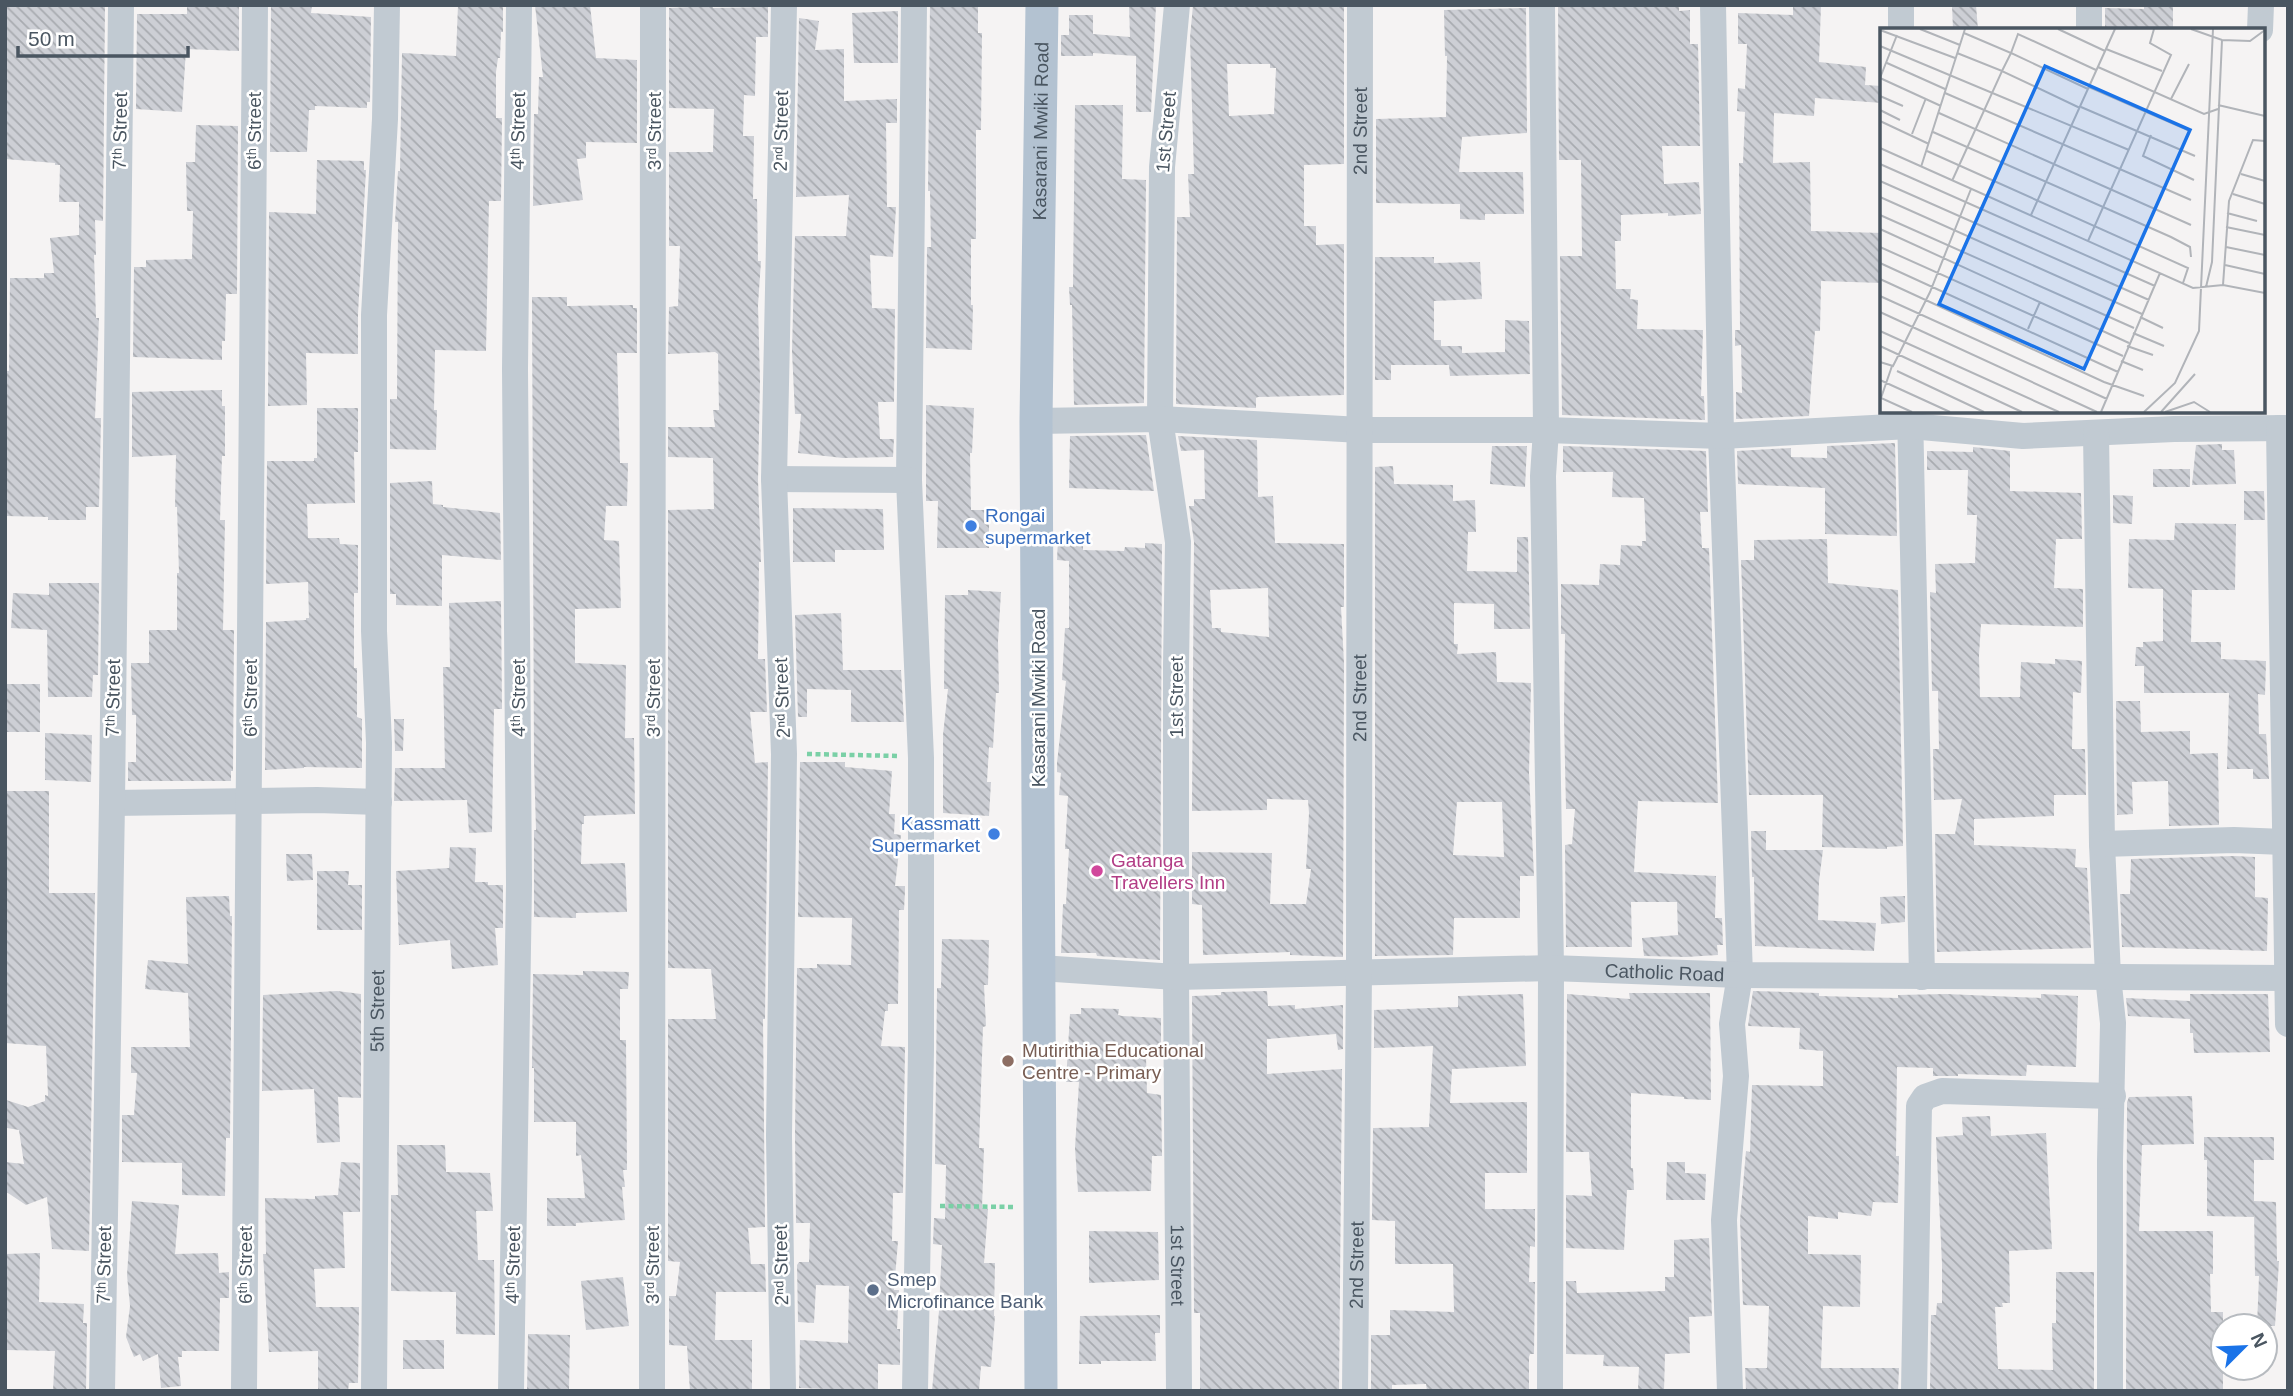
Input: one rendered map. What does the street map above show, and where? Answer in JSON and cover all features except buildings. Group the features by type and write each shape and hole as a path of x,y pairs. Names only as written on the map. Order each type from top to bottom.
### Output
{"main road":[{"name":"Kasarani Mwiki Road","path":"1041,1391 1037,421 1042,5"}],"street":[{"name":"7ᵗʰ Street","path":"102,1391 121,5"},
{"name":"6ᵗʰ Street","path":"244,1391 255,5"},
{"name":"5th Street","path":"374,1391 379,743 374,631 374,315 385,119 387,5"},
{"name":"4ᵗʰ Street","path":"511,1391 519,884 515,369 519,5"},
{"name":"3ʳᵈ Street","path":"652,1391 653,5"},
{"name":"2ⁿᵈ Street","path":"783,1391 779,1136 784,754 774,479 784,5"},
{"path":"914,5 909,480 921,758 915,1391"},
{"name":"1st Street","path":"1177,5 1162,167 1160,419 1178,542 1176,977 1180,1391"},
{"name":"2nd Street","path":"1355,1391 1361,430 1360,5"},
{"path":"1542,5 1546,430 1543,476 1550,968 1550,1391"},
{"path":"1713,5 1721,436 1740,975 1732,1024 1736,1076 1724,1220 1730,1391"},
{"path":"1901,5 1901,28"},
{"path":"2089,5 2089,28"},
{"path":"2260,28 2261,5"},
{"path":"1037,421 1160,419 1361,430 1546,430 1721,436 1910,419 2023,436 2088,425 2174,429 2271,424 2288,1024"},
{"path":"1910,419 1922,977"},
{"path":"2088,425 2102,844 2108,976 2113,1023 2110,1391"},
{"path":"774,479 909,480"},
{"path":"112,803 379,802"},
{"path":"2102,844 2234,840 2284,842"},
{"name":"Catholic Road","path":"1040,968 1176,977 1550,968 1740,975 2287,978"},
{"path":"1914,1391 1919,1106 1925,1097 1942,1091 2113,1096"}],"path":[{"path":"784,754 872,754 921,758"},
{"path":"918,1206 1041,1207"}],"place":[{"name":"Rongai supermarket","path":"971,526"},
{"name":"Kassmatt Supermarket","path":"994,834"},
{"name":"Gatanga Travellers Inn","path":"1097,871"},
{"name":"Mutirithia Educational Centre - Primary","path":"1008,1061"},
{"name":"Smep Microfinance Bank","path":"873,1290"}]}
